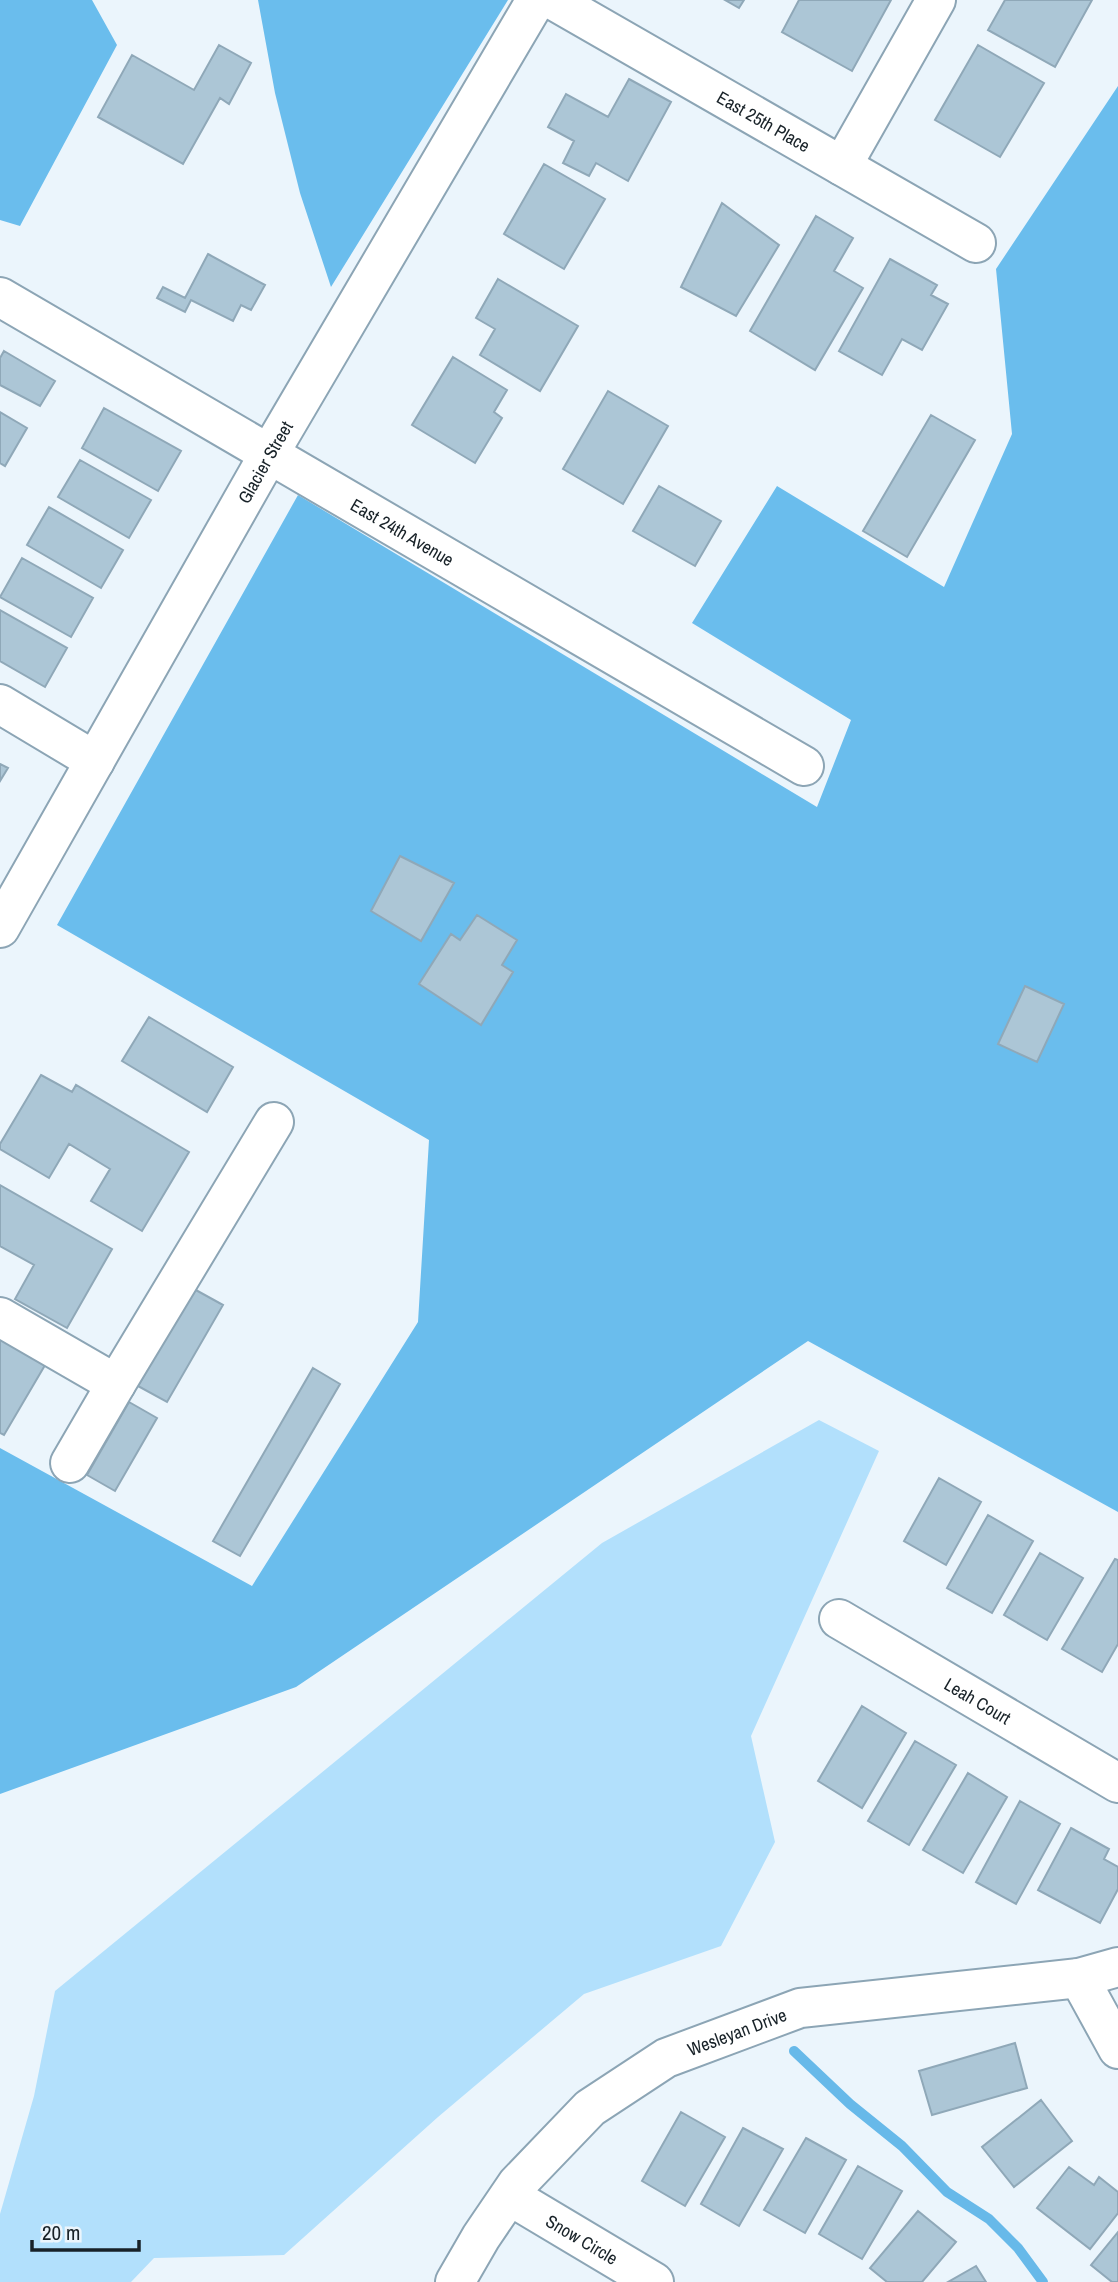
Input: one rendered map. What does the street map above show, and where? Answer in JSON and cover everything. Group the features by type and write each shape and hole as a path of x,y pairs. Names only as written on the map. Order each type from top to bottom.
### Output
{"street":[{"name":"Glacier Street","path":"0,928 269,454 536,0"},
{"name":"East 25th Place","path":"553,0 976,243"},
{"path":"842,166 936,0"},
{"name":"East 24th Avenue","path":"0,297 804,766"},
{"path":"0,704 94,761"},
{"path":"70,1464 274,1122"},
{"path":"0,1317 116,1384"},
{"name":"Leah Court","path":"839,1619 1118,1783"},
{"name":"Wesleyan Drive","path":"455,2282 517,2184 590,2108 666,2058 800,2008 1079,1978 1118,1967"},
{"path":"1079,1978 1118,2049"},
{"name":"Snow Circle","path":"510,2196 654,2282"}],"shaded area":[{"path":"0,0 92,0 117,45 20,226 0,220"},
{"path":"258,0 508,0 331,287 300,193 275,93"},
{"path":"1118,86 1118,1512 808,1341 296,1687 0,1794 0,1448 252,1586 418,1322 429,1140 57,925 298,495 817,807 851,720 692,623 777,486 944,587 1012,434 996,269"},
{"path":"819,1420 879,1451 751,1736 775,1842 721,1946 584,1994 438,2117 284,2255 154,2258 131,2282 0,2282 0,2214 34,2096 55,1991 602,1543"}],"building":[{"path":"725,0 744,0 739,8"},
{"path":"799,0 891,0 852,71 782,32"},
{"path":"1005,0 1092,0 1055,67 988,30"},
{"path":"219,45 251,63 229,104 220,98 183,164 98,117 132,55 194,90"},
{"path":"978,45 1044,83 1000,157 935,120"},
{"path":"629,79 671,102 628,181 596,163 589,176 563,163 574,141 548,127 566,94 608,117"},
{"path":"544,164 605,199 564,269 504,234"},
{"path":"722,203 779,245 736,316 681,287"},
{"path":"816,216 853,238 834,271 863,288 815,370 750,331"},
{"path":"208,254 265,285 251,310 241,305 233,321 191,300 185,312 157,298 163,287 185,298"},
{"path":"890,259 937,285 931,295 948,304 922,350 902,339 882,375 839,351"},
{"path":"498,279 578,326 540,391 480,355 495,329 476,318"},
{"path":"4,351 55,381 40,406 0,385 0,358"},
{"path":"453,357 507,390 494,412 502,418 475,463 412,425"},
{"path":"608,391 668,426 623,504 563,469"},
{"path":"104,408 181,451 158,491 82,448"},
{"path":"0,412 27,428 5,466 0,463"},
{"path":"931,415 975,440 907,557 863,531"},
{"path":"80,460 151,500 129,538 58,497"},
{"path":"659,486 721,521 695,566 633,531"},
{"path":"49,507 123,550 101,588 27,545"},
{"path":"22,558 93,598 71,637 0,597"},
{"path":"0,610 67,648 45,687 0,661"},
{"path":"0,764 8,768 0,781"},
{"path":"400,856 454,883 421,941 371,911"},
{"path":"477,915 517,940 502,965 513,972 481,1025 419,984 451,934 460,940"},
{"path":"1025,986 1064,1004 1037,1062 998,1044"},
{"path":"149,1017 233,1067 207,1112 122,1061"},
{"path":"41,1075 72,1092 76,1085 189,1152 142,1231 91,1201 110,1169 69,1144 49,1178 0,1149 0,1144"},
{"path":"0,1185 112,1249 67,1328 15,1299 34,1265 0,1246"},
{"path":"194,1289 223,1305 167,1402 138,1386"},
{"path":"0,1332 48,1360 4,1435 0,1433"},
{"path":"313,1368 340,1384 240,1556 213,1541"},
{"path":"129,1402 157,1418 115,1491 87,1475"},
{"path":"939,1478 981,1502 946,1565 904,1541"},
{"path":"988,1515 1033,1541 992,1613 947,1588"},
{"path":"1040,1553 1083,1578 1047,1640 1004,1615"},
{"path":"1115,1559 1118,1560 1118,1644 1102,1672 1062,1649"},
{"path":"862,1706 906,1733 862,1808 818,1781"},
{"path":"915,1741 956,1765 909,1845 868,1821"},
{"path":"968,1773 1007,1797 963,1873 923,1850"},
{"path":"1020,1801 1060,1824 1016,1904 976,1882"},
{"path":"1071,1828 1109,1849 1104,1859 1118,1867 1118,1889 1100,1923 1038,1890"},
{"path":"1015,2043 1027,2088 932,2115 919,2071"},
{"path":"1041,2100 1072,2141 1014,2187 982,2147"},
{"path":"681,2112 725,2137 685,2206 642,2181"},
{"path":"743,2128 783,2149 739,2226 701,2204"},
{"path":"806,2138 846,2160 805,2233 764,2210"},
{"path":"858,2166 902,2191 862,2259 819,2234"},
{"path":"1069,2167 1094,2185 1099,2177 1118,2192 1118,2213 1090,2249 1037,2208"},
{"path":"918,2211 956,2242 922,2282 887,2282 870,2268"},
{"path":"1118,2232 1118,2282 1112,2282 1091,2265"},
{"path":"976,2266 986,2282 948,2282"}],"waterway":[{"path":"794,2051 850,2104 902,2146 947,2192 989,2219 1018,2248 1043,2282"}]}
